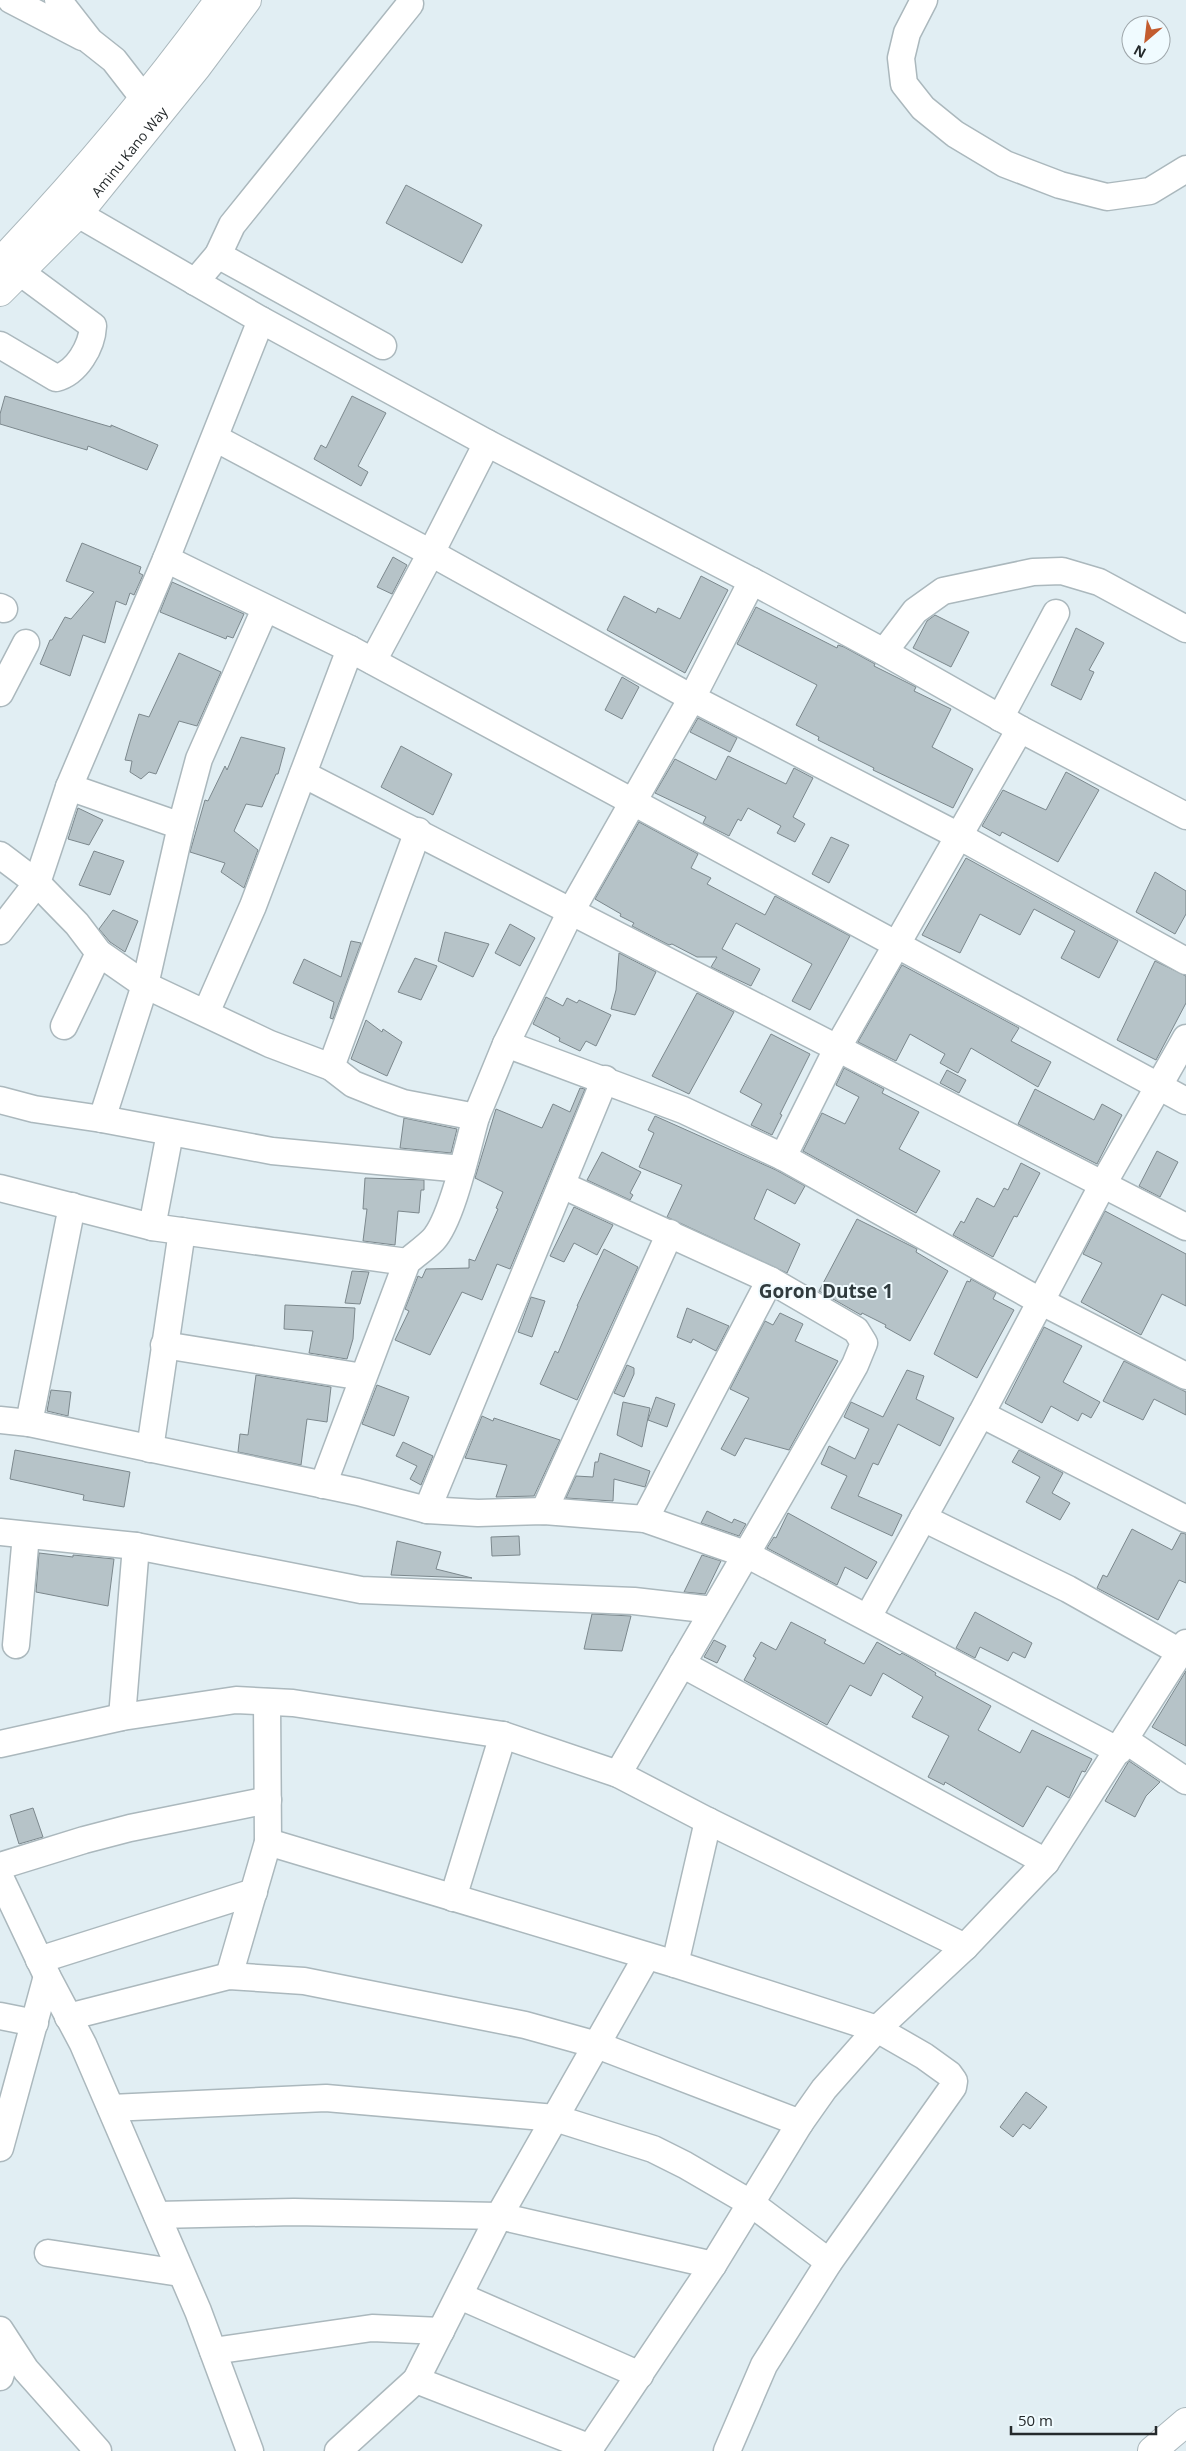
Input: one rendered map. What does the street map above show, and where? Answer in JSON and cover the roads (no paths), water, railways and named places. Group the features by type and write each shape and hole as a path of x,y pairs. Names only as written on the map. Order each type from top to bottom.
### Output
{"main road":[{"name":"Aminu Kano Way","path":"69,207 219,0"},
{"name":"Aminu Kano Way","path":"0,292 10,267 69,207 191,74 247,0"},
{"path":"1152,2451 1186,2422"}],"street":[{"path":"10,0 90,41 114,60 145,100"},
{"path":"58,0 90,41"},
{"path":"924,0 907,34 901,58 904,84 923,108 955,134 1005,164 1060,185 1107,197 1150,191 1186,169"},
{"path":"195,282 218,255 232,225 410,4"},
{"path":"69,207 261,320 487,443 884,652 1010,724 1186,816"},
{"path":"218,255 383,346"},
{"path":"0,345 56,378 62,377 84,355 92,339 93,326 10,267"},
{"path":"0,931 37,883 68,787 166,559 261,320"},
{"path":"215,438 431,553 692,698 957,836 1186,961"},
{"path":"373,661 487,443"},
{"path":"166,559 373,661 1186,1101"},
{"path":"884,652 915,611 943,591 1032,572 1062,571 1099,582 1186,629"},
{"path":"323,1484 407,1262 434,1239 444,1221 462,1169 476,1117 506,1044 570,913 692,698 752,581"},
{"path":"102,1119 145,985 181,826 199,759 265,609"},
{"path":"783,1157 838,1047 957,836 1010,724 1056,613"},
{"path":"0,693 26,643"},
{"path":"206,1013 253,906 350,649"},
{"path":"303,774 418,831 570,913 838,1047 1186,1227"},
{"path":"68,787 181,826"},
{"path":"331,1067 418,831"},
{"path":"0,855 37,883 77,924 99,953 145,985 270,1044 331,1067 354,1084 404,1103 476,1117"},
{"path":"64,1026 99,953"},
{"path":"868,1617 981,1414 1103,1184 1186,1038"},
{"path":"506,1044 605,1079 702,1118 783,1157 1040,1301 1186,1376"},
{"path":"427,1510 605,1079"},
{"path":"0,1100 34,1109 102,1119 272,1151 462,1169"},
{"path":"152,1227 170,1133"},
{"path":"562,1185 770,1280 856,1330 864,1343 855,1365 748,1555 713,1610 618,1774"},
{"path":"0,1188 152,1227 407,1262"},
{"path":"29,1423 72,1206"},
{"path":"150,1450 182,1231"},
{"path":"544,1511 670,1233"},
{"path":"644,1519 770,1280"},
{"path":"164,1345 363,1377"},
{"path":"981,1414 1186,1519"},
{"path":"0,1420 29,1423 150,1450 323,1484 427,1510 478,1512 544,1511 644,1519 748,1555 1122,1746 1186,1781"},
{"path":"416,2380 589,2449 713,2265 800,2123 824,2089 877,2029 965,1947 1046,1862 1122,1746 1183,1647 923,1518"},
{"path":"0,1532 136,1546 361,1590 634,1601 713,1610"},
{"path":"16,1645 26,1535"},
{"path":"122,1717 136,1546"},
{"path":"682,1664 1046,1862"},
{"path":"0,1744 122,1717 236,1700 293,1703 503,1736 618,1774 708,1821 965,1947"},
{"path":"229,1976 268,1842 267,1702"},
{"path":"453,1898 503,1736"},
{"path":"0,1866 130,1828 268,1800"},
{"path":"675,1964 708,1821"},
{"path":"268,1842 675,1964 877,2029 924,2056 949,2074 954,2082 953,2087 829,2262 764,2365 727,2451"},
{"path":"2,1887 83,2044 213,2351 250,2451"},
{"path":"43,1968 254,1892"},
{"path":"338,2451 416,2380 499,2216 647,1956"},
{"path":"0,2148 3,2122 34,2023 43,1968"},
{"path":"68,2017 229,1976 304,1981 525,2025 597,2044 800,2123"},
{"path":"0,2016 34,2023"},
{"path":"111,2108 326,2098 555,2118 653,2149 685,2165 752,2204 829,2262"},
{"path":"157,2215 294,2212 499,2216 713,2265"},
{"path":"48,2253 180,2273"},
{"path":"460,2296 640,2375"},
{"path":"213,2351 372,2328 441,2331"},
{"path":"0,2377 4,2338"},
{"path":"4,2338 26,2370 98,2451"}],"district":[{"name":"Goron Dutse 1","path":"826,1291"}]}
